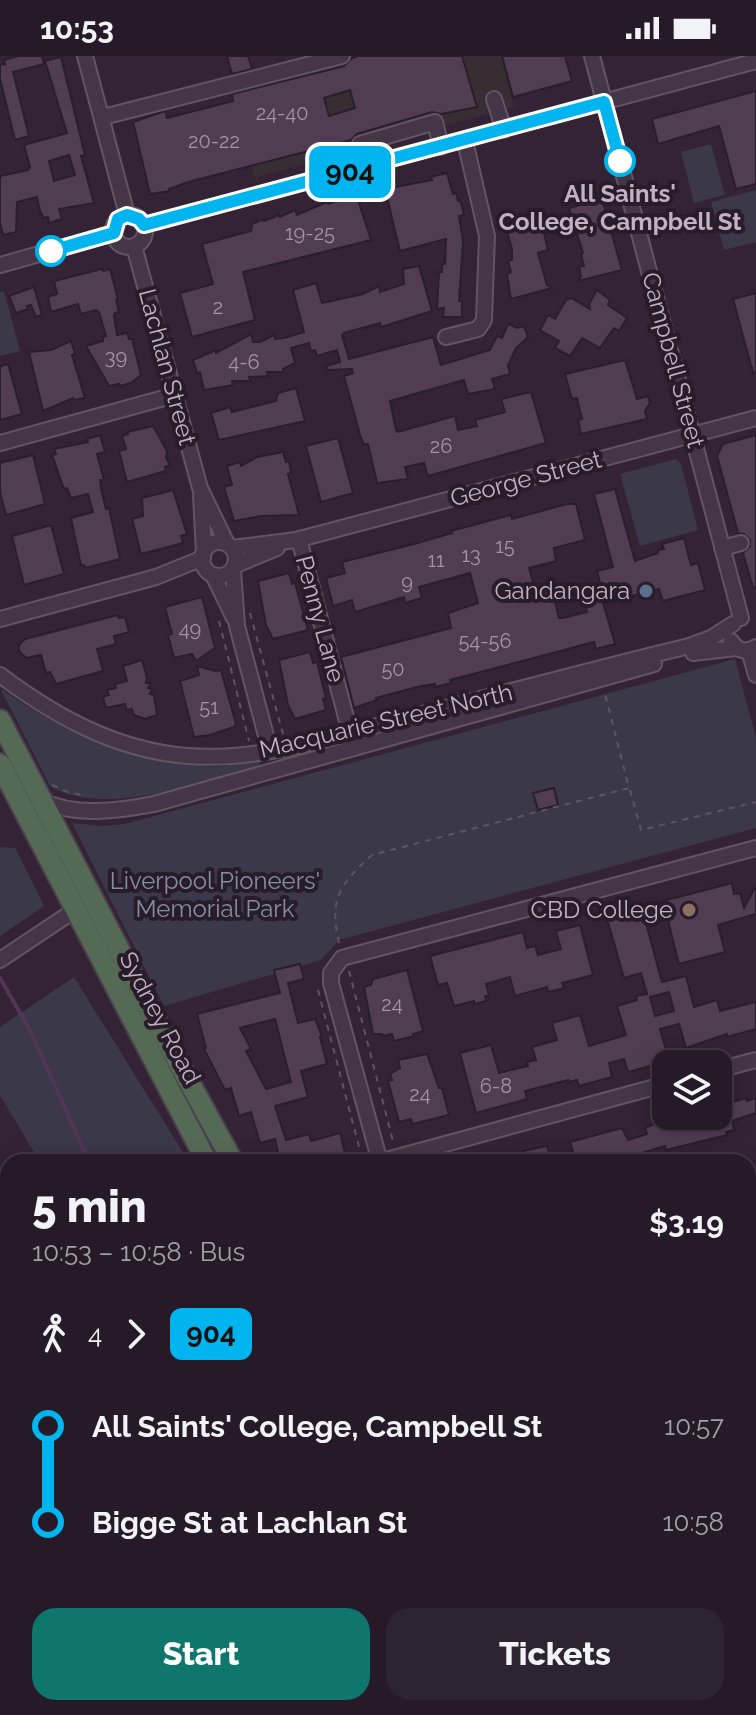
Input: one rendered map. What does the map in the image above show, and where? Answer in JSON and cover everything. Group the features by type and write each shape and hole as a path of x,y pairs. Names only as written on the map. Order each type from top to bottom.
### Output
{"highway":[{"name":"Sydney Road","path":"0,720 47,793 84,904 203,1154"},
{"name":"Sydney Road","path":"1,766 228,1154"}],"street":[{"path":"85,56 127,215"},
{"path":"103,117 342,56"},
{"name":"Campbell Street","path":"592,56 743,621 730,639 747,648 756,675"},
{"path":"144,225 366,168 756,61"},
{"path":"494,99 504,130"},
{"path":"366,168 360,144 435,122 441,147"},
{"path":"446,337 478,329 484,320 487,236 465,141"},
{"path":"127,215 139,219 144,225 143,238 134,246 124,245 114,233 118,219 127,215"},
{"path":"0,265 114,233"},
{"name":"Lachlan Street","path":"134,246 200,488 230,546"},
{"path":"0,443 175,395"},
{"name":"George Street","path":"230,546 297,539 756,418"},
{"name":"Lachlan Street","path":"200,488 203,555"},
{"name":"George Street","path":"234,567 297,539"},
{"name":"Penny Lane","path":"297,539 352,739"},
{"path":"722,548 741,543"},
{"path":"0,619 156,577 203,555 211,545 230,546 237,626"},
{"path":"203,555 237,626 270,751"},
{"path":"156,577 224,576 234,567"},
{"name":"Macquarie Street North","path":"1,766 66,808 121,811 154,804 352,739 696,643 743,621"},
{"name":"Macquarie Street North","path":"0,675 33,700 101,736 194,756 227,756 352,739 690,653 747,648"},
{"path":"378,1154 333,992 331,973 342,958 756,848"},
{"path":"5,957 84,904"},
{"path":"732,1066 756,1060"},
{"path":"408,1154 652,1088"}],"path":[{"path":"216,610 249,741"},
{"path":"250,613 283,736"},
{"path":"605,692 641,830 756,802"},
{"path":"339,940 334,916 338,896 358,868 372,855 629,788"},
{"path":"47,793 84,795"},
{"path":"349,971 396,1154"}],"shaded area":[{"path":"363,56 501,56 514,107 254,178 231,92"}],"green space":[{"path":"711,144 725,195 694,203 681,152"},
{"path":"756,190 756,242 724,250 711,202"},
{"path":"4,291 20,351 0,356 0,292"},
{"path":"676,459 681,464 698,530 640,546 620,474"},
{"name":"Liverpool Pioneers' Memorial Park","path":"735,659 756,738 756,828 339,940 321,960 164,1006 72,823 102,826 125,824"},
{"path":"0,688 70,730 119,750 171,763 198,766 259,761 260,765 154,794 97,799 72,795 50,786"},
{"path":"0,847 15,848 44,906 0,936"},
{"path":"74,977 184,1154 35,1154 0,1095 0,1027"}],"building":[{"path":"19,56 42,56 44,64 13,72 29,136 15,140 0,79 0,65 5,64 4,60"},
{"path":"227,56 248,56 252,69 232,74"},
{"path":"462,56 477,107 441,114 432,112 357,134 351,140 150,194 133,122 165,111 167,118 233,101 232,94 344,66 352,58","holes":["350,90 355,108 329,116 324,98"]},
{"path":"502,56 565,56 572,81 513,97"},
{"path":"61,57 94,203 59,209 62,219 49,223 48,217 44,218 40,211 37,197 17,202 16,232 3,235 0,176 28,170 30,167 24,145 67,133 45,61","holes":["69,155 75,175 54,181 49,161"]},
{"path":"756,91 756,184 736,189 719,126 658,144 652,119"},
{"path":"447,173 464,215 459,216 463,241 459,301 462,301 462,317 443,317 444,308 437,309 439,272 445,264 446,239 400,251 385,189 432,180 431,177"},
{"path":"356,194 371,240 243,272 255,320 192,337 180,293 213,284 202,244 251,231 252,224 264,219 280,217 295,210 297,215"},
{"path":"602,199 622,270 578,281 581,276 579,267 584,266 583,253 569,208"},
{"path":"540,216 548,250 538,253 547,285 552,288 511,299 507,274 511,272 508,261 512,260 512,249 505,225"},
{"path":"419,266 432,311 381,327 380,323 344,333 349,359 433,337 441,365 490,350 497,336 502,338 508,324 517,328 524,326 528,337 516,348 508,365 510,374 492,379 495,389 468,394 464,380 390,401 396,430 398,432 455,416 458,430 477,426 475,420 505,412 501,399 531,392 546,443 428,476 424,463 405,467 408,479 377,483 368,444 364,445 360,435 344,376 353,373 352,369 327,370 326,366 340,362 337,350 317,356 315,350 311,351 309,343 291,348 295,363 283,369 284,372 267,372 268,376 249,377 251,381 232,381 233,385 204,390 200,372 197,373 193,360 216,350 216,353 251,334 253,342 260,342 274,335 275,339 304,332 293,290 316,283 322,303 363,294 379,286 380,292 404,284 403,269"},
{"path":"110,269 118,299 119,312 114,316 117,335 127,333 132,339 141,375 131,383 120,386 109,386 86,346 103,341 106,336 99,312 81,314 78,304 51,312 48,297 57,294 54,281"},
{"path":"34,287 42,315 36,317 31,305 16,313 9,296"},
{"path":"597,290 610,300 608,305 627,318 619,331 614,328 600,348 582,338 570,356 555,348 559,341 540,330 548,315 555,319 566,300 571,298 590,309 589,304"},
{"path":"756,293 756,372 753,373 733,299"},
{"path":"71,341 85,398 73,398 43,411 29,352 51,350"},
{"path":"625,360 637,399 648,396 647,419 581,434 578,420 582,419 577,398 572,399 565,374"},
{"path":"8,364 22,414 0,420 0,366"},
{"path":"296,388 305,421 219,440 211,413 230,407 232,412 276,401 278,393"},
{"path":"153,426 167,451 166,458 170,465 165,467 166,471 127,482 119,451 126,449 122,436"},
{"path":"100,435 105,452 97,454 104,480 100,480 101,489 106,509 109,508 120,559 85,568 81,566 71,518 93,512 88,494 71,498 67,488 64,489 52,455 56,454 54,449 88,442 87,439"},
{"path":"756,435 756,587 753,588 743,553 750,546 750,540 738,533 717,456 723,444"},
{"path":"338,438 353,493 321,502 306,446"},
{"path":"283,452 286,462 289,461 291,473 288,474 299,515 261,516 234,521 224,487 232,485 227,466 240,462 241,466 257,457"},
{"path":"33,455 45,504 6,515 0,492 0,463"},
{"path":"615,489 635,561 658,553 658,550 664,549 662,544 684,538 691,565 698,563 705,590 663,601 659,589 605,603 597,571 613,567 594,494"},
{"path":"173,490 187,534 181,536 183,543 141,554 132,519 143,516 142,498"},
{"path":"576,504 585,540 554,548 556,561 529,568 535,589 551,585 559,618 587,612 584,600 601,596 615,644 596,649 594,642 450,680 451,683 421,686 376,698 354,708 341,657 451,628 448,613 478,603 470,573 419,587 422,598 405,603 404,597 355,612 352,600 333,606 326,578 345,573 342,562 511,515 512,519"},
{"path":"51,525 64,574 24,585 12,536"},
{"path":"289,573 292,584 295,583 308,630 273,639 266,625 258,581"},
{"path":"202,597 215,648 196,661 192,654 174,658 165,607"},
{"path":"118,615 119,618 125,617 129,632 114,636 116,644 97,649 103,671 56,684 50,672 46,673 41,655 26,658 19,651 19,645 25,639"},
{"path":"310,652 313,663 317,662 326,710 295,719 288,705 279,660"},
{"path":"142,660 146,683 151,683 148,688 154,695 157,715 145,719 134,715 132,709 127,710 125,704 106,708 103,697 109,695 107,690 127,681 123,666"},
{"path":"197,666 221,670 236,724 234,727 194,737 180,681 199,675"},
{"path":"554,788 558,805 538,810 533,793"},
{"path":"732,883 734,894 740,893 744,908 756,886 756,914 718,925 725,952 679,964 663,901"},
{"path":"641,905 662,982 686,976 694,1007 717,1000 720,1011 756,1002 756,1029 727,1037 727,1034 686,1048 679,1024 660,1029 666,1050 652,1050 652,1066 628,1072 624,1059 609,1063 612,1077 579,1086 577,1080 568,1080 525,1091 527,1099 476,1113 460,1053 491,1045 499,1073 528,1066 527,1062 536,1060 532,1047 557,1040 552,1023 580,1015 589,1046 626,1035 617,1006 647,994 641,973 624,978 606,915","holes":["669,992 674,1011 655,1016 650,997"]},
{"path":"580,925 593,975 562,983 564,988 548,992 547,987 515,996 510,977 486,984 489,996 485,996 486,1001 454,1006 447,983 438,985 430,956 523,932 527,948 535,946 538,955 561,949 556,931"},
{"path":"300,964 304,979 288,983 298,1023 315,1019 327,1064 301,1071 308,1097 275,1106 286,1140 309,1134 311,1141 340,1133 345,1153 278,1154 275,1139 260,1143 251,1112 239,1116 231,1088 225,1090 204,1049 197,1014 280,993 274,970","holes":["275,1019 291,1082 266,1089 246,1051 251,1049 240,1028"]},
{"path":"407,970 423,1031 394,1041 392,1034 373,1034 364,987 371,985 373,979"},
{"path":"427,1054 439,1088 442,1088 449,1115 412,1124 411,1119 399,1122 388,1081 392,1080 390,1074 400,1068 398,1060"},
{"path":"756,1098 756,1113 732,1121 732,1102"},
{"path":"732,1121 734,1130 726,1132 727,1135 639,1154 574,1154 570,1142 622,1128 628,1140 647,1134 645,1128 652,1125 652,1130 732,1130"},
{"path":"547,1146 550,1154 524,1154 523,1151"}],"waterway":[{"path":"0,978 31,1032 85,1154"}],"bus line":[{"name":"904","path":"51,251 114,233 118,219 127,215 139,219 144,225 604,102 620,161"}],"place":[{"name":"All Saints' College, Campbell St","path":"620,161"},
{"name":"Gandangara","path":"646,591"},
{"name":"CBD College","path":"689,910"}]}
